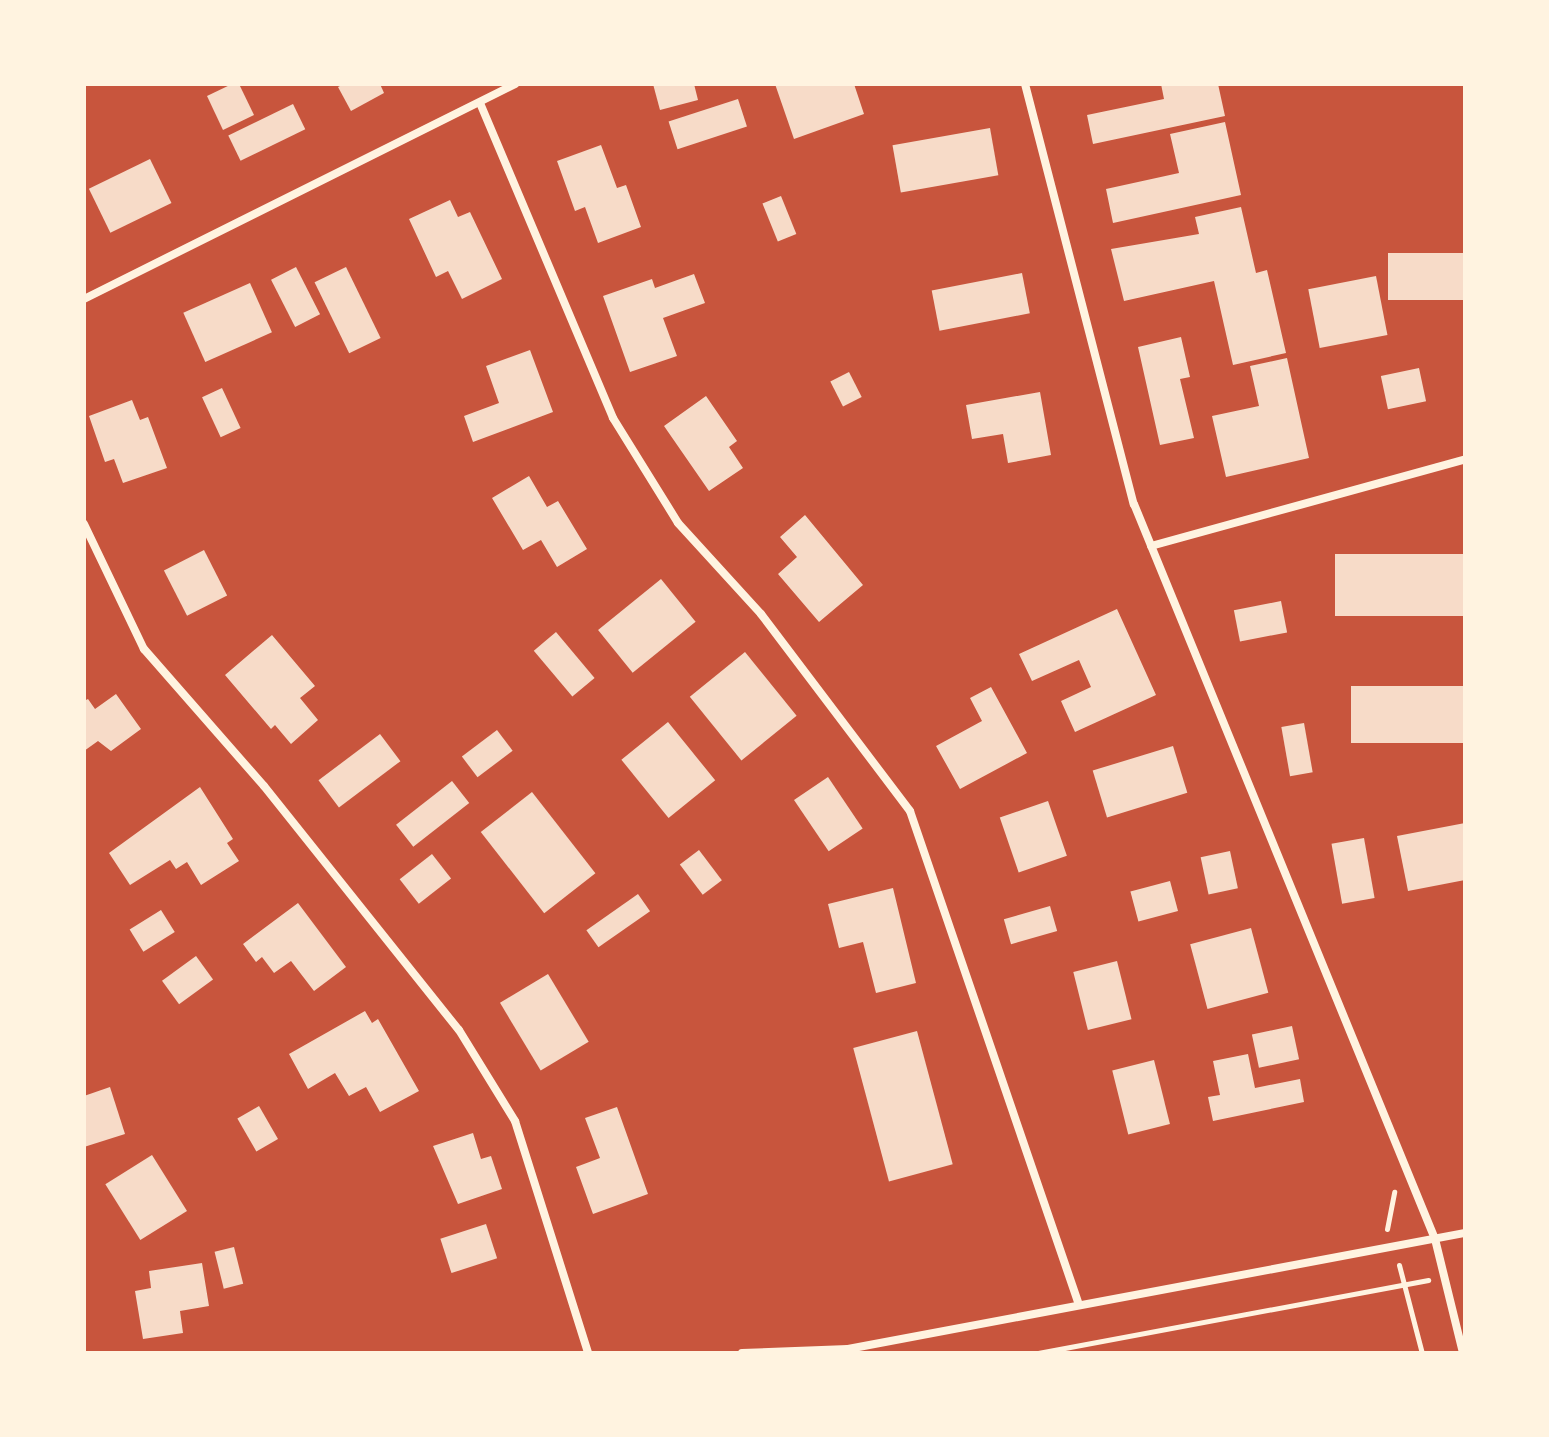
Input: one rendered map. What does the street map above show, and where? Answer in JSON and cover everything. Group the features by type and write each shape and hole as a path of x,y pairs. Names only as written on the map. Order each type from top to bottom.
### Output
{"street":[{"path":"84,299 515,84"},
{"path":"1025,84 1134,504 1435,1239 1447,1277 1463,1353"},
{"path":"480,103 613,418 678,523 761,614 910,811 1079,1305"},
{"path":"1151,546 1463,460"},
{"path":"84,524 144,649 264,786 459,1030 507,1108 588,1353"},
{"path":"742,1353 848,1349 1465,1233"}],"path":[{"path":"1038,1353 1447,1277"},
{"path":"1405,1283 1422,1353"}],"building":[{"path":"232,84 239,84 254,115 223,130 207,96"},
{"path":"344,84 380,84 384,93 351,111 338,87"},
{"path":"653,84 694,84 698,100 660,110"},
{"path":"775,84 854,84 864,114 794,139"},
{"path":"1161,84 1218,84 1225,116 1093,144 1087,115 1164,99"},
{"path":"738,99 747,127 678,149 669,122"},
{"path":"293,104 305,129 241,161 228,136"},
{"path":"1225,122 1241,195 1113,223 1106,189 1179,173 1170,134"},
{"path":"990,128 998,175 901,192 893,145"},
{"path":"601,145 617,188 626,185 641,227 598,243 585,207 575,211 557,161"},
{"path":"150,159 171,203 110,233 89,189"},
{"path":"781,196 796,234 778,242 762,203"},
{"path":"450,200 458,217 470,212 502,279 462,299 448,271 436,277 409,219"},
{"path":"1241,207 1256,273 1267,270 1286,353 1233,365 1214,281 1124,301 1111,249 1199,234 1195,217"},
{"path":"1388,253 1465,253 1465,300 1388,300"},
{"path":"296,267 320,314 295,327 271,280"},
{"path":"346,267 381,338 349,353 315,282"},
{"path":"1022,273 1030,313 940,331 932,291"},
{"path":"694,274 705,303 663,318 677,356 630,372 603,296 652,279 655,288"},
{"path":"1376,276 1387,335 1320,348 1308,289"},
{"path":"250,283 272,332 205,362 183,313"},
{"path":"1181,337 1190,377 1180,379 1194,438 1160,445 1138,347"},
{"path":"530,350 553,412 473,442 464,416 499,403 486,366"},
{"path":"1287,358 1309,458 1226,477 1212,416 1259,406 1250,366"},
{"path":"1419,368 1426,401 1388,409 1381,376"},
{"path":"849,372 862,397 843,406 830,382"},
{"path":"222,388 241,428 221,437 202,397"},
{"path":"1040,392 1051,455 1008,463 1003,434 972,439 966,405"},
{"path":"706,396 737,441 729,447 743,468 709,491 664,426"},
{"path":"132,400 140,420 148,417 167,468 123,483 114,459 105,462 89,416"},
{"path":"529,476 547,507 558,501 587,549 557,567 541,540 523,550 492,498"},
{"path":"805,515 863,585 819,622 778,574 797,557 780,537"},
{"path":"204,550 227,595 187,616 164,570"},
{"path":"1335,554 1465,554 1465,616 1335,616"},
{"path":"661,579 696,622 633,673 598,630"},
{"path":"1281,601 1287,632 1240,642 1234,610"},
{"path":"1117,609 1156,695 1075,732 1061,701 1091,687 1079,660 1032,681 1019,654"},
{"path":"556,632 595,678 572,697 534,651"},
{"path":"272,635 315,686 300,698 318,720 291,744 275,725 271,729 225,675"},
{"path":"745,652 797,716 741,760 690,697"},
{"path":"1351,686 1465,686 1465,743 1351,743"},
{"path":"991,687 1027,753 960,789 936,746 982,721 970,698"},
{"path":"116,694 141,729 111,751 98,741 84,751 84,701 88,699 95,709"},
{"path":"668,722 715,780 669,818 621,760"},
{"path":"1304,723 1313,772 1290,776 1281,727"},
{"path":"497,730 513,751 478,777 462,756"},
{"path":"380,734 400,761 339,807 319,780"},
{"path":"1173,746 1187,793 1107,817 1093,771"},
{"path":"828,777 863,828 829,851 794,800"},
{"path":"452,781 469,803 413,847 396,825"},
{"path":"200,787 233,839 227,843 239,861 201,885 187,862 176,869 170,860 130,885 109,853"},
{"path":"532,792 595,873 544,913 481,832"},
{"path":"1048,801 1067,856 1019,872 1000,818"},
{"path":"1465,823 1465,880 1408,891 1397,836"},
{"path":"1364,838 1375,898 1342,904 1332,844"},
{"path":"699,850 722,880 703,895 680,864"},
{"path":"1230,851 1238,888 1209,894 1201,857"},
{"path":"432,854 451,878 419,904 400,879"},
{"path":"1170,881 1178,911 1138,922 1130,892"},
{"path":"893,888 916,983 876,993 863,942 839,948 828,904"},
{"path":"638,894 650,911 598,947 586,930"},
{"path":"298,903 346,967 314,991 291,961 274,973 262,957 256,962 243,944"},
{"path":"1050,906 1057,931 1011,944 1004,919"},
{"path":"161,910 175,932 143,952 130,930"},
{"path":"1251,928 1268,993 1207,1009 1190,944"},
{"path":"196,956 213,979 179,1004 162,981"},
{"path":"1117,961 1132,1019 1088,1030 1073,972"},
{"path":"548,974 589,1042 541,1071 500,1003"},
{"path":"365,1011 372,1023 378,1019 419,1091 380,1112 366,1087 349,1096 335,1073 308,1089 289,1054"},
{"path":"1292,1026 1299,1059 1259,1068 1252,1035"},
{"path":"917,1031 953,1164 889,1181 853,1048"},
{"path":"1248,1054 1255,1088 1300,1079 1304,1102 1213,1121 1208,1097 1220,1095 1213,1061"},
{"path":"1154,1060 1170,1124 1128,1134 1112,1070"},
{"path":"110,1087 125,1134 84,1147 84,1096"},
{"path":"259,1106 278,1139 256,1151 237,1118"},
{"path":"617,1107 648,1194 593,1214 576,1167 600,1158 585,1118"},
{"path":"473,1133 481,1159 491,1156 502,1189 458,1204 433,1146"},
{"path":"152,1155 187,1211 140,1240 105,1184"},
{"path":"486,1224 497,1258 451,1273 440,1239"},
{"path":"234,1247 243,1284 224,1289 215,1252"},
{"path":"202,1263 209,1306 180,1311 183,1333 143,1339 135,1291 151,1288 149,1271"}]}
